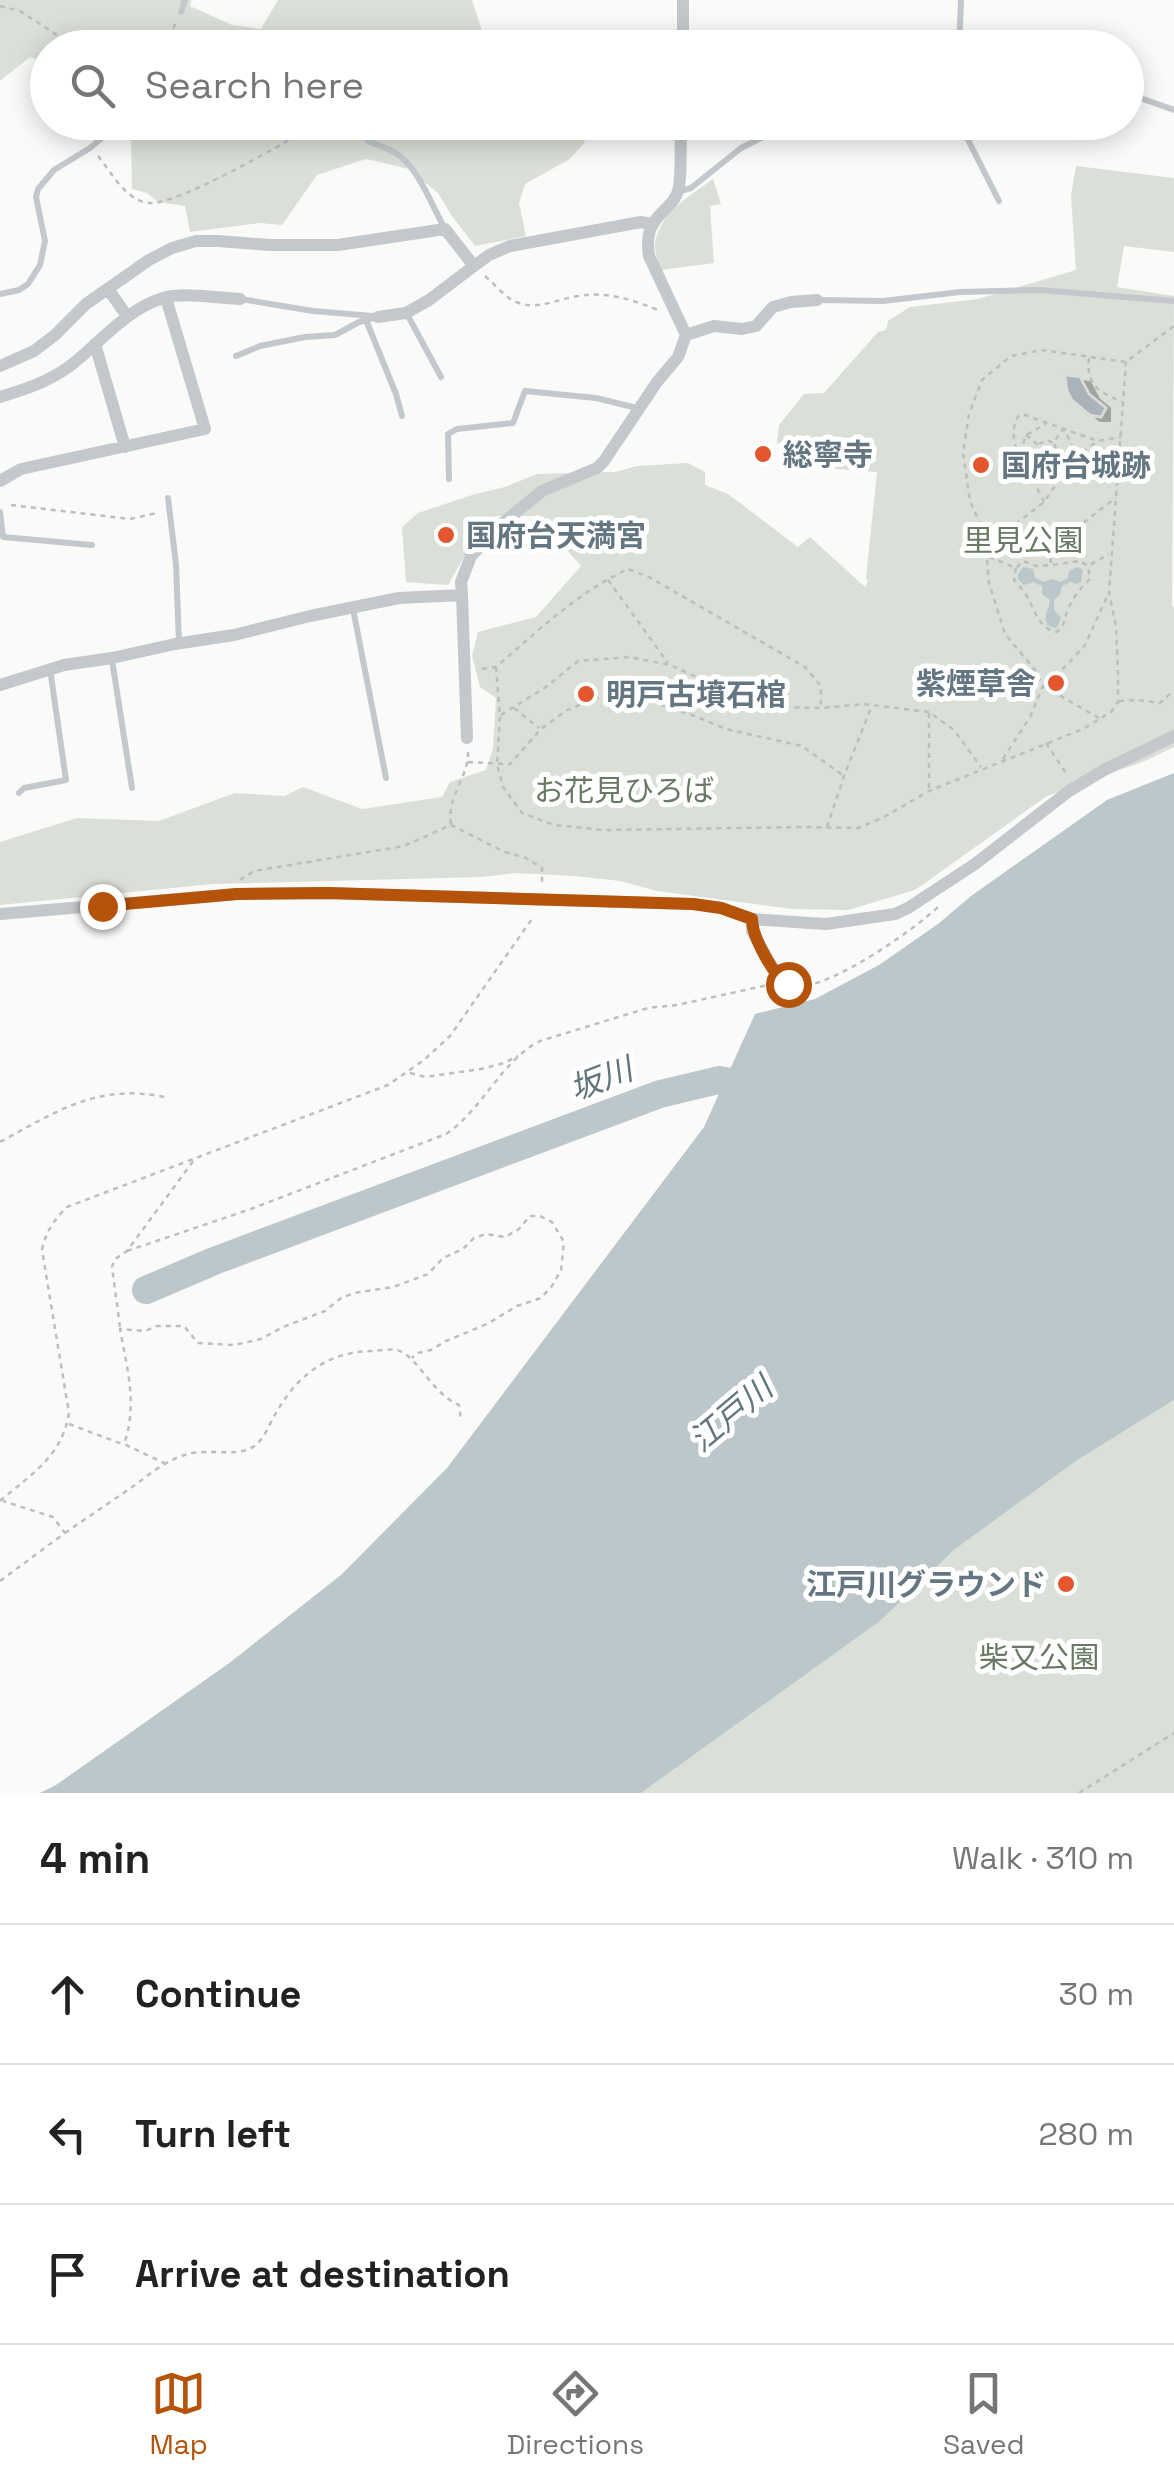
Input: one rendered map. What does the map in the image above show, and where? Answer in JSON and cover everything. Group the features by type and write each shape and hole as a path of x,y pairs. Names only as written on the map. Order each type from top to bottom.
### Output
{"street":[{"path":"683,0 683,30"},
{"path":"467,738 461,582 471,556 503,523 542,492 597,468 604,461 638,408 678,357 686,335 647,245 651,224 679,191 680,140"},
{"path":"372,318 406,313 489,255 510,246 641,222 651,224"},
{"path":"0,366 34,351 86,304 149,260 196,242 338,245 445,228 474,266"},
{"path":"108,289 126,316"},
{"path":"0,481 21,469 206,429 166,298"},
{"path":"0,397 38,386 126,316 166,298 240,299"},
{"path":"686,335 714,326 756,326 773,306 817,300"},
{"path":"95,344 125,446"},
{"path":"0,684 50,668 234,635 399,598 462,595"},
{"path":"0,914 219,896 328,893 693,904 721,908 752,919 826,924 894,914 974,864 1075,787 1174,736"},
{"path":"752,919 752,931 777,976"}],"lane":[{"path":"180,12 186,0"},
{"path":"960,30 961,0"},
{"path":"1144,99 1174,110"},
{"path":"0,294 28,284 40,265 45,241 36,197 38,189 54,170 99,140"},
{"path":"679,191 691,188 757,140"},
{"path":"968,140 998,201"},
{"path":"368,142 396,153 406,162 445,228"},
{"path":"817,300 883,301 960,292 1040,290 1174,301"},
{"path":"240,299 372,318"},
{"path":"406,313 440,376"},
{"path":"236,356 260,346 335,335 372,318"},
{"path":"372,318 402,416"},
{"path":"449,479 448,434 513,422 525,391 596,398 638,408"},
{"path":"168,498 179,643"},
{"path":"0,512 3,537 92,545"},
{"path":"353,608 386,778"},
{"path":"112,658 132,788"},
{"path":"20,793 24,788 66,780 50,668"}],"path":[{"path":"0,6 20,12 48,30"},
{"path":"174,30 180,12"},
{"path":"90,148 130,196 150,204 176,197 288,140"},
{"path":"474,266 513,301 535,307 580,296 605,295 632,300 678,317"},
{"path":"1100,719 1042,686 1035,670 1005,634 990,583 986,535 970,502 963,453 969,414 982,380 1011,356 1042,350 1126,362 1174,326"},
{"path":"1089,356 1088,371 1094,388 1123,401"},
{"path":"496,667 500,716 497,764 503,786 522,813 554,825 603,830 858,828 929,791 1083,729 1111,712 1118,702 1116,626 1109,593 1126,362"},
{"path":"1044,502 1012,433 1019,415 1098,441"},
{"path":"1020,457 1026,435 1047,423"},
{"path":"1053,443 1064,429"},
{"path":"1064,429 1074,458"},
{"path":"1026,435 1038,445"},
{"path":"986,535 1016,523 1044,502 1074,458 1098,441 1121,437"},
{"path":"1028,472 1047,460 1057,451 1047,440 1038,445 1036,454 1047,460 1068,468"},
{"path":"1028,472 1041,478 1062,475"},
{"path":"986,535 1020,540 1050,538 1080,524 1116,498"},
{"path":"0,504 130,519 169,510"},
{"path":"1050,538 1051,565"},
{"path":"1088,566 1111,553"},
{"path":"987,556 1016,568"},
{"path":"1023,561 1036,566 1080,562 1088,566 1090,580 1068,609 1065,624 1057,632 1046,629 1014,580 1016,568 1023,561"},
{"path":"466,672 496,667 576,598 628,569 649,577 805,667 821,686 821,708"},
{"path":"608,578 670,665"},
{"path":"1002,760 1030,717 1042,686 1085,644 1109,593"},
{"path":"500,716 578,661 630,657 670,665 736,695 774,707 872,705 928,712 954,730 982,768"},
{"path":"1118,702 1160,704 1174,690"},
{"path":"451,825 449,809 467,765 510,764 540,729 567,710 608,694 692,714 726,730 802,746 844,776"},
{"path":"826,828 872,705"},
{"path":"512,707 540,729"},
{"path":"928,712 929,791"},
{"path":"1046,743 1075,787"},
{"path":"451,825 542,868 542,887"},
{"path":"219,896 254,871 380,852 451,825"},
{"path":"124,1444 132,1413 131,1387 120,1328 114,1258 446,1134 459,1125 519,1055 540,1041 648,1008 774,984 777,976 788,984 802,986 824,981 883,949 938,907"},
{"path":"1,1500 53,1456 68,1424 70,1413 42,1250 53,1220 68,1207 388,1085 450,1036 537,910"},
{"path":"407,1072 425,1077 481,1069 519,1055"},
{"path":"0,1142 93,1097 127,1092 169,1098"},
{"path":"127,1251 195,1159"},
{"path":"120,1328 144,1332 157,1326 184,1326 198,1343 246,1344 325,1311 341,1298 393,1287 428,1274 474,1238 486,1234 505,1237 530,1216 552,1222 564,1242 561,1270 541,1298 412,1358"},
{"path":"0,1581 166,1464 186,1454 250,1449 258,1444 282,1402 305,1375 339,1355 355,1350 397,1350 412,1358 438,1392 459,1405 462,1421"},
{"path":"68,1424 166,1464"},
{"path":"1,1500 54,1517 65,1533"},
{"path":"1079,1793 1174,1733"}],"green space":[{"path":"0,0 191,0 190,6 232,25 261,29 278,0 472,0 482,30 30,30 30,57 0,81"},
{"path":"131,140 585,142 570,159 525,184 519,203 526,236 475,246 438,193 409,169 366,159 317,175 282,225 259,223 190,232 185,206 158,202 147,193 132,189"},
{"name":"里見公園","path":"1076,166 1174,178 1174,252 1124,246 1117,287 1174,296 1174,747 1047,796 915,890 848,910 792,909 657,891 620,881 516,873 213,884 0,905 0,842 77,818 159,821 235,793 284,796 303,787 362,809 442,797 450,782 486,770 493,748 496,698 480,687 472,656 478,632 536,617 581,566 554,535 535,533 544,523 538,516 496,516 469,548 448,585 406,582 402,527 418,513 537,474 615,472 637,466 688,463 705,472 705,485 728,494 798,547 810,537 865,587 877,472 816,463 777,443 779,425 804,394 824,393 878,332 886,330 888,321 910,307 978,299 1076,270 1071,195"},
{"path":"713,179 721,204 710,206 714,263 661,270 655,246 662,224 676,207"},
{"name":"柴又公園","path":"1174,1400 1174,1793 641,1793 880,1621 954,1550 1076,1461"}],"water":[{"path":"1023,567 1033,569 1035,578 1044,582 1060,582 1068,578 1069,571 1077,567 1083,570 1081,582 1062,586 1054,600 1054,610 1061,618 1055,628 1046,622 1050,600 1042,594 1042,586 1033,582 1024,585 1018,579"},
{"name":"江戸川","path":"1174,773 1174,1400 1076,1461 954,1550 880,1621 641,1793 40,1793 228,1664 341,1575 447,1468 704,1127 755,1014 815,999 879,965 1107,800"}],"building":[{"path":"1065,375 1080,377 1089,394 1106,408 1101,417 1090,415 1072,400"}],"waterway":[{"name":"坂川","path":"146,1290 660,1094 719,1080 761,1087"}],"place":[{"name":"総寧寺","path":"763,454"},
{"name":"国府台城跡","path":"981,465"},
{"name":"国府台天満宮","path":"446,535"},
{"name":"紫煙草舎","path":"1056,683"},
{"name":"明戸古墳石棺","path":"586,694"},
{"name":"江戸川グラウンド","path":"1066,1584"}],"route":[{"path":"102,906 237,894 328,893 693,904 721,908 752,919 752,931 780,980 788,984"}],"park label":[{"name":"お花見ひろば","path":"624,790"}]}
